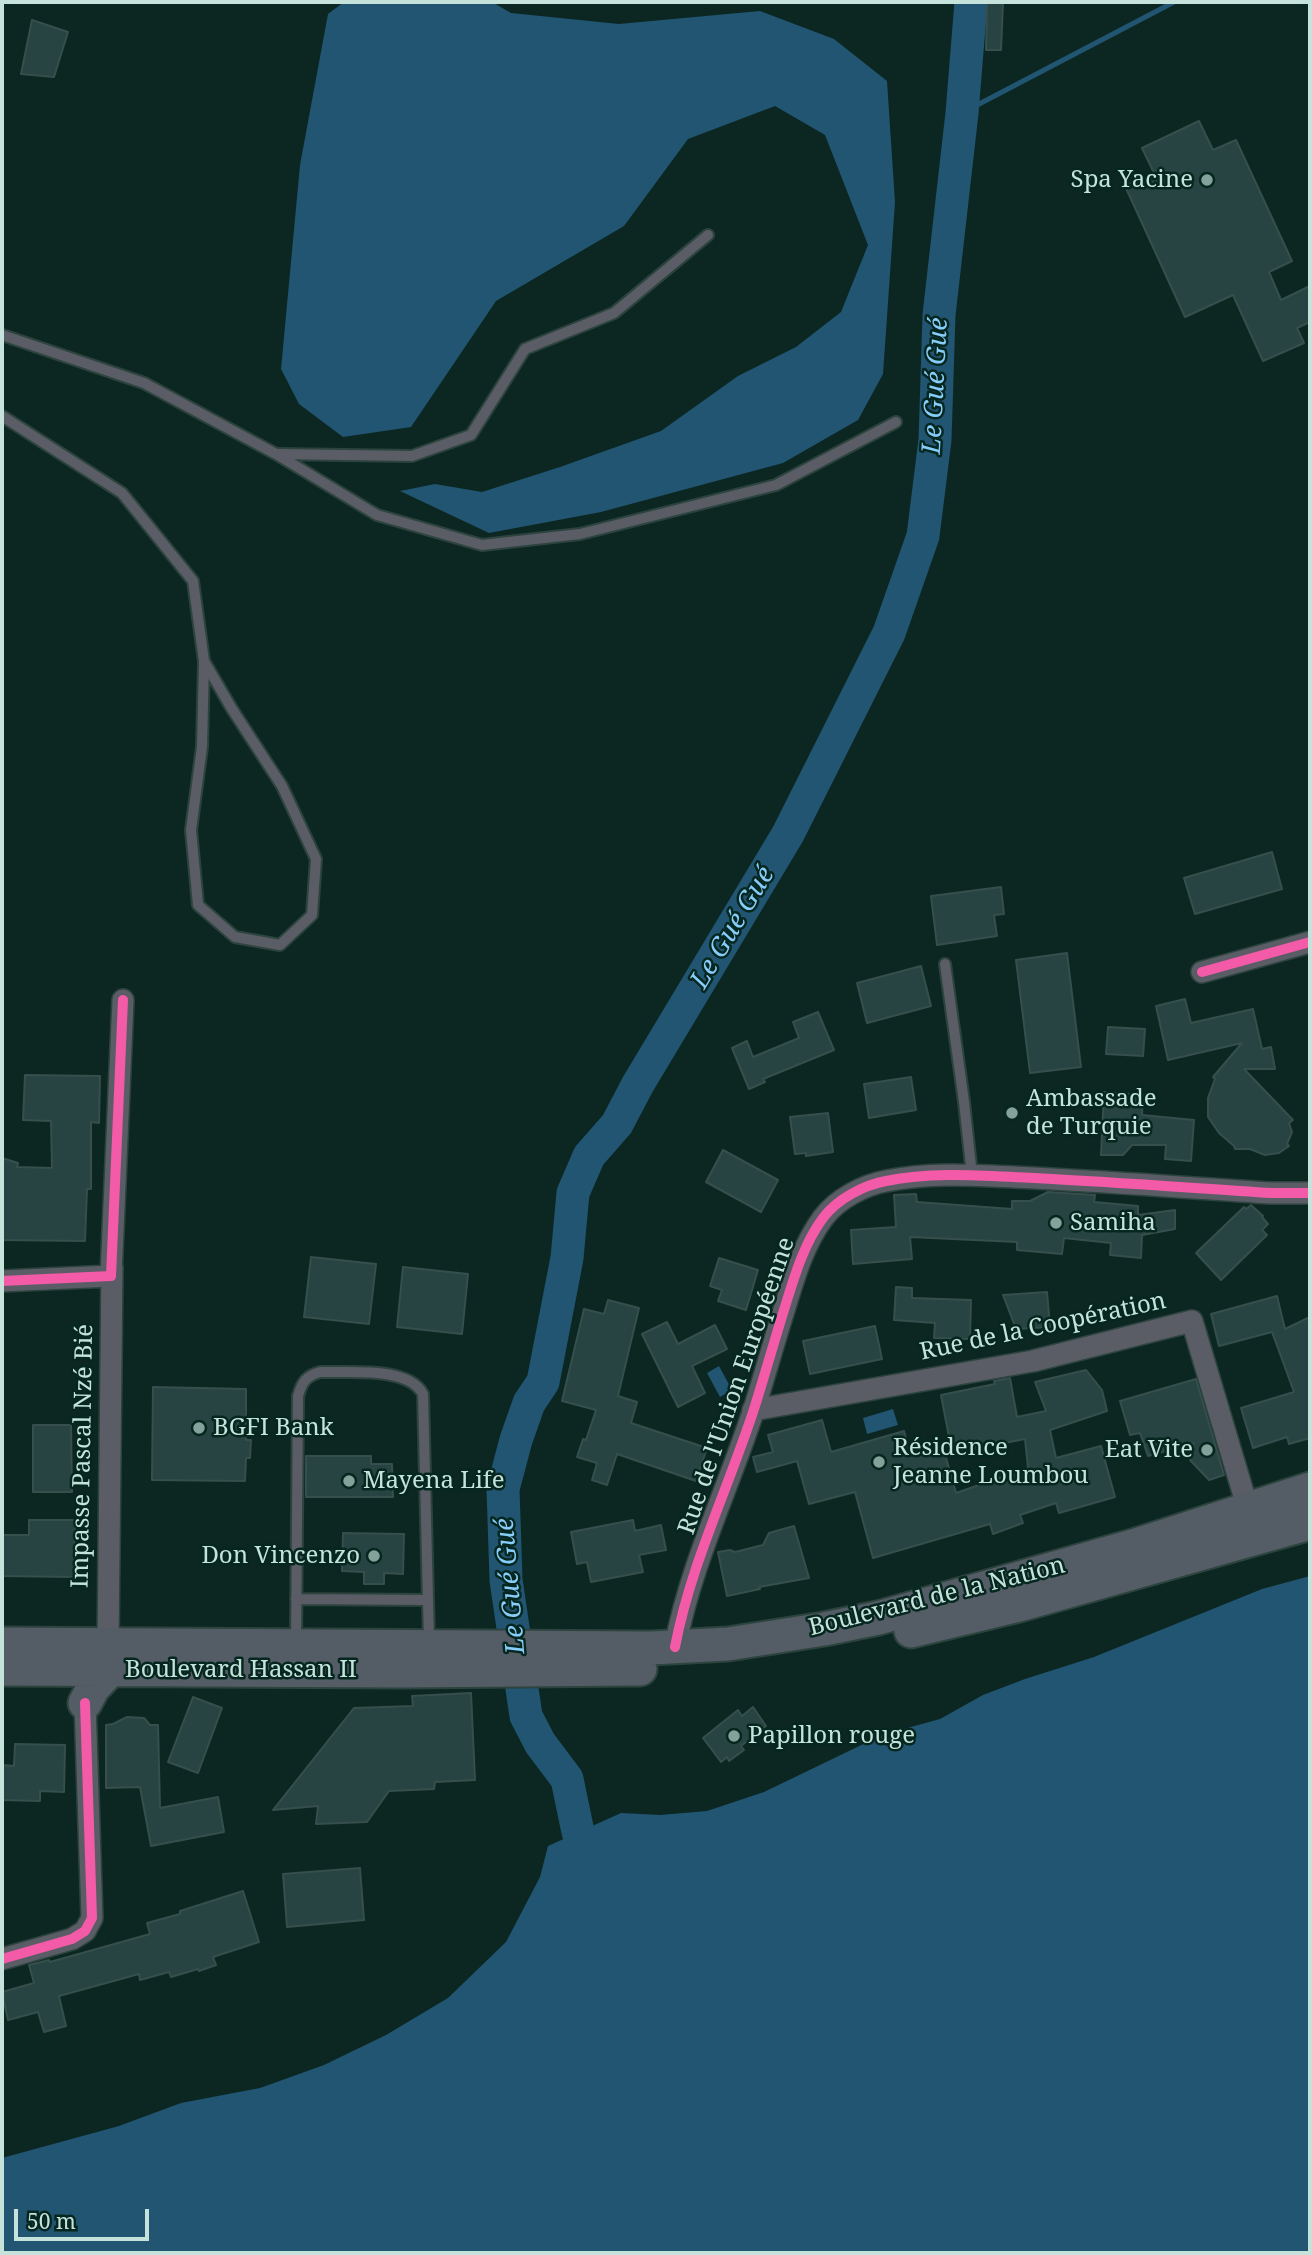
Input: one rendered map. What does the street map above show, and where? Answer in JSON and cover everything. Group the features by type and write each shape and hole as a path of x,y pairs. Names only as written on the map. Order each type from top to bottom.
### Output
{"main road":[{"name":"Boulevard de la Nation","path":"561,1659 750,1641 877,1618 1133,1546 1310,1489"},
{"name":"Boulevard de la Nation","path":"561,1659 674,1668 792,1655 895,1635 1019,1605 1310,1523"},
{"name":"Boulevard Hassan II","path":"2,1644 109,1658 474,1659"},
{"name":"Boulevard Hassan II","path":"2,1669 63,1669 109,1658 296,1646 429,1647 474,1659"},
{"path":"85,1703 109,1658"},
{"path":"474,1659 561,1659"},
{"path":"63,1669 73,1680 85,1703"}],"street":[{"path":"1202,972 1310,942"},
{"name":"Impasse Pascal Nzé Bié","path":"109,1658 111,1271 123,1000"},
{"name":"Rue de l'Union Européenne","path":"675,1647 702,1547 753,1410 798,1266 812,1234 825,1215 843,1200 883,1181 921,1175 972,1175 1310,1193"},
{"path":"2,1281 111,1271"},
{"name":"Rue de la Coopération","path":"753,1410 1033,1361 1192,1321 1248,1509"},
{"path":"2,1959 72,1940 85,1931 92,1917 85,1703"}],"lane":[{"path":"276,454 412,456 471,435 525,349 614,313 708,236"},
{"path":"2,335 144,383 276,454 377,515 482,545 580,534 776,485 896,422"},
{"path":"2,416 122,494 193,581 204,661 202,747 191,830 198,905 234,937 281,945 312,915 316,859 282,786 204,661"},
{"path":"945,964 972,1175"},
{"path":"296,1646 298,1396 301,1384 308,1376 320,1372 396,1375 418,1386 423,1394 429,1647"},
{"path":"296,1599 428,1600"}],"water":[{"path":"344,2 492,2 511,13 619,24 760,11 834,39 887,81 895,202 883,374 858,420 783,463 601,512 489,533 400,491 435,484 482,492 661,431 738,376 796,347 841,312 868,245 825,135 775,106 688,139 624,226 496,301 411,427 343,437 299,404 281,369 300,165 328,14"},
{"path":"719,1366 732,1390 720,1397 707,1373"},
{"path":"893,1409 898,1425 867,1434 863,1418"},
{"path":"1310,1576 1310,2253 2,2253 2,2158 119,2126 181,2103 260,2088 324,2065 386,2035 448,1998 506,1942 540,1877 548,1846 621,1813 660,1815 707,1811 764,1792 882,1735 940,1719 983,1695 1094,1657 1262,1589"}],"building":[{"path":"987,2 1003,2 1001,50 986,50"},
{"path":"32,20 68,32 54,77 21,74"},
{"path":"1199,121 1213,150 1236,140 1292,261 1269,272 1281,300 1310,286 1310,322 1297,328 1304,343 1263,361 1233,295 1185,317 1125,186 1154,173 1142,148"},
{"path":"1272,852 1282,889 1195,914 1184,878"},
{"path":"1001,887 1004,914 994,915 997,936 937,945 931,896"},
{"path":"1067,953 1081,1067 1030,1073 1016,960"},
{"path":"921,966 931,1006 867,1023 857,983"},
{"path":"1185,999 1191,1023 1253,1009 1262,1049 1271,1047 1275,1069 1244,1069 1293,1120 1289,1123 1292,1132 1287,1144 1289,1146 1279,1153 1265,1155 1250,1149 1235,1149 1208,1117 1208,1098 1215,1079 1213,1077 1242,1043 1168,1060 1156,1006"},
{"path":"818,1012 834,1050 763,1079 765,1082 749,1089 732,1048 747,1041 753,1057 799,1038 793,1022"},
{"path":"1108,1027 1145,1029 1143,1056 1106,1054"},
{"path":"25,1075 100,1076 99,1123 91,1122 91,1189 87,1189 85,1241 2,1240 2,1158 18,1163 17,1167 52,1168 51,1121 23,1120"},
{"path":"911,1077 916,1110 869,1118 864,1084"},
{"path":"1104,1092 1143,1095 1142,1115 1194,1120 1191,1161 1165,1159 1166,1145 1132,1145 1123,1155 1101,1155"},
{"path":"828,1113 833,1152 806,1156 806,1153 795,1154 790,1117"},
{"path":"723,1150 778,1180 761,1212 706,1182"},
{"path":"1048,1192 1095,1195 1094,1202 1138,1206 1138,1215 1175,1210 1175,1229 1142,1235 1141,1258 1110,1255 1111,1243 1064,1238 1062,1254 1017,1250 1017,1242 910,1237 912,1259 853,1264 851,1230 896,1227 894,1195 916,1194 917,1202 1012,1209 1012,1201 1030,1201"},
{"path":"1251,1205 1268,1224 1262,1230 1267,1235 1221,1280 1196,1253 1244,1207 1246,1209"},
{"path":"311,1257 376,1264 369,1324 304,1317"},
{"path":"719,1258 758,1270 746,1310 718,1301 722,1290 710,1286"},
{"path":"403,1267 468,1274 462,1334 397,1327"},
{"path":"896,1287 912,1288 912,1298 971,1300 970,1339 934,1338 935,1323 894,1320"},
{"path":"1047,1292 1050,1327 1016,1329 1003,1295"},
{"path":"1277,1296 1285,1329 1310,1317 1310,1438 1289,1444 1287,1437 1253,1448 1241,1408 1294,1392 1272,1332 1219,1346 1211,1314"},
{"path":"608,1300 639,1308 618,1396 637,1402 631,1423 707,1448 696,1481 617,1454 607,1485 592,1480 597,1463 577,1457 596,1410 562,1401 584,1309 604,1314"},
{"path":"667,1322 678,1344 715,1325 727,1349 692,1366 705,1393 678,1407 642,1334"},
{"path":"875,1326 882,1359 810,1374 803,1341"},
{"path":"1086,1370 1102,1390 1107,1411 1050,1430 1056,1458 1101,1446 1115,1497 1059,1513 1056,1503 1020,1515 1023,1523 993,1534 990,1524 873,1558 855,1492 809,1504 797,1461 757,1472 753,1457 773,1452 768,1435 822,1420 831,1452 904,1431 911,1455 943,1447 956,1493 1028,1468 1025,1439 952,1453 941,1395 995,1384 994,1381 1010,1378 1017,1417 1046,1411 1035,1382"},
{"path":"1196,1379 1224,1475 1209,1480 1190,1460 1194,1443 1148,1456 1140,1433 1130,1435 1120,1401"},
{"name":"BGFI Bank","path":"153,1387 246,1389 246,1440 251,1440 250,1458 246,1458 245,1481 152,1480"},
{"path":"33,1425 71,1425 72,1492 33,1492"},
{"name":"Mayena Life","path":"306,1456 371,1456 371,1464 392,1464 393,1497 306,1497"},
{"path":"29,1520 75,1520 74,1577 2,1576 2,1535 29,1535"},
{"path":"633,1520 635,1531 661,1525 666,1550 639,1555 643,1572 591,1582 587,1562 577,1564 571,1532"},
{"path":"794,1526 809,1578 727,1596 718,1552 735,1552 763,1545 769,1533"},
{"path":"343,1533 404,1534 403,1574 384,1573 384,1584 364,1584 364,1572 342,1571"},
{"path":"471,1693 475,1780 435,1782 434,1789 389,1791 367,1822 316,1824 318,1806 273,1810 354,1708 413,1706 412,1696"},
{"path":"193,1697 222,1708 198,1773 168,1762"},
{"path":"753,1707 766,1726 741,1746 744,1750 729,1761 727,1757 721,1762 703,1738 738,1710 742,1716"},
{"path":"127,1717 144,1718 150,1725 158,1725 160,1808 218,1797 224,1832 151,1846 140,1787 106,1788 106,1725"},
{"path":"15,1744 65,1745 64,1792 40,1791 40,1801 2,1800 2,1765 14,1766"},
{"path":"360,1868 364,1920 287,1927 283,1874"},
{"path":"243,1891 259,1942 213,1957 216,1965 199,1971 198,1969 171,1977 169,1972 140,1980 139,1974 59,1996 66,2026 44,2032 38,2012 8,2020 2,1992 34,1983 29,1965 49,1960 50,1962 150,1934 147,1923"}],"waterway":[{"name":"Le Gué Gué","path":"578,1832 567,1779 540,1743 526,1716 506,1580 503,1489 529,1403 543,1382 567,1258 573,1193 589,1156 617,1124 638,1084 788,834 889,633 923,536 935,440 939,315 962,113 971,2"},
{"path":"962,113 1174,2"}],"cycle path":[{"path":"1202,972 1310,942"},
{"path":"2,1281 111,1276 123,1000"},
{"path":"675,1647 700,1555 745,1436 800,1262 823,1218 843,1199 878,1183 941,1175 1310,1193"},
{"path":"2,1959 72,1939 85,1931 92,1918 85,1703"}],"place":[{"name":"Spa Yacine","path":"1207,180"},
{"name":"Ambassade de Turquie","path":"1012,1113"},
{"name":"Samiha","path":"1056,1223"},
{"name":"BGFI Bank","path":"199,1428"},
{"name":"Eat Vite","path":"1207,1450"},
{"name":"Résidence Jeanne Loumbou","path":"879,1462"},
{"name":"Mayena Life","path":"349,1481"},
{"name":"Don Vincenzo","path":"374,1556"},
{"name":"Papillon rouge","path":"734,1736"}]}
